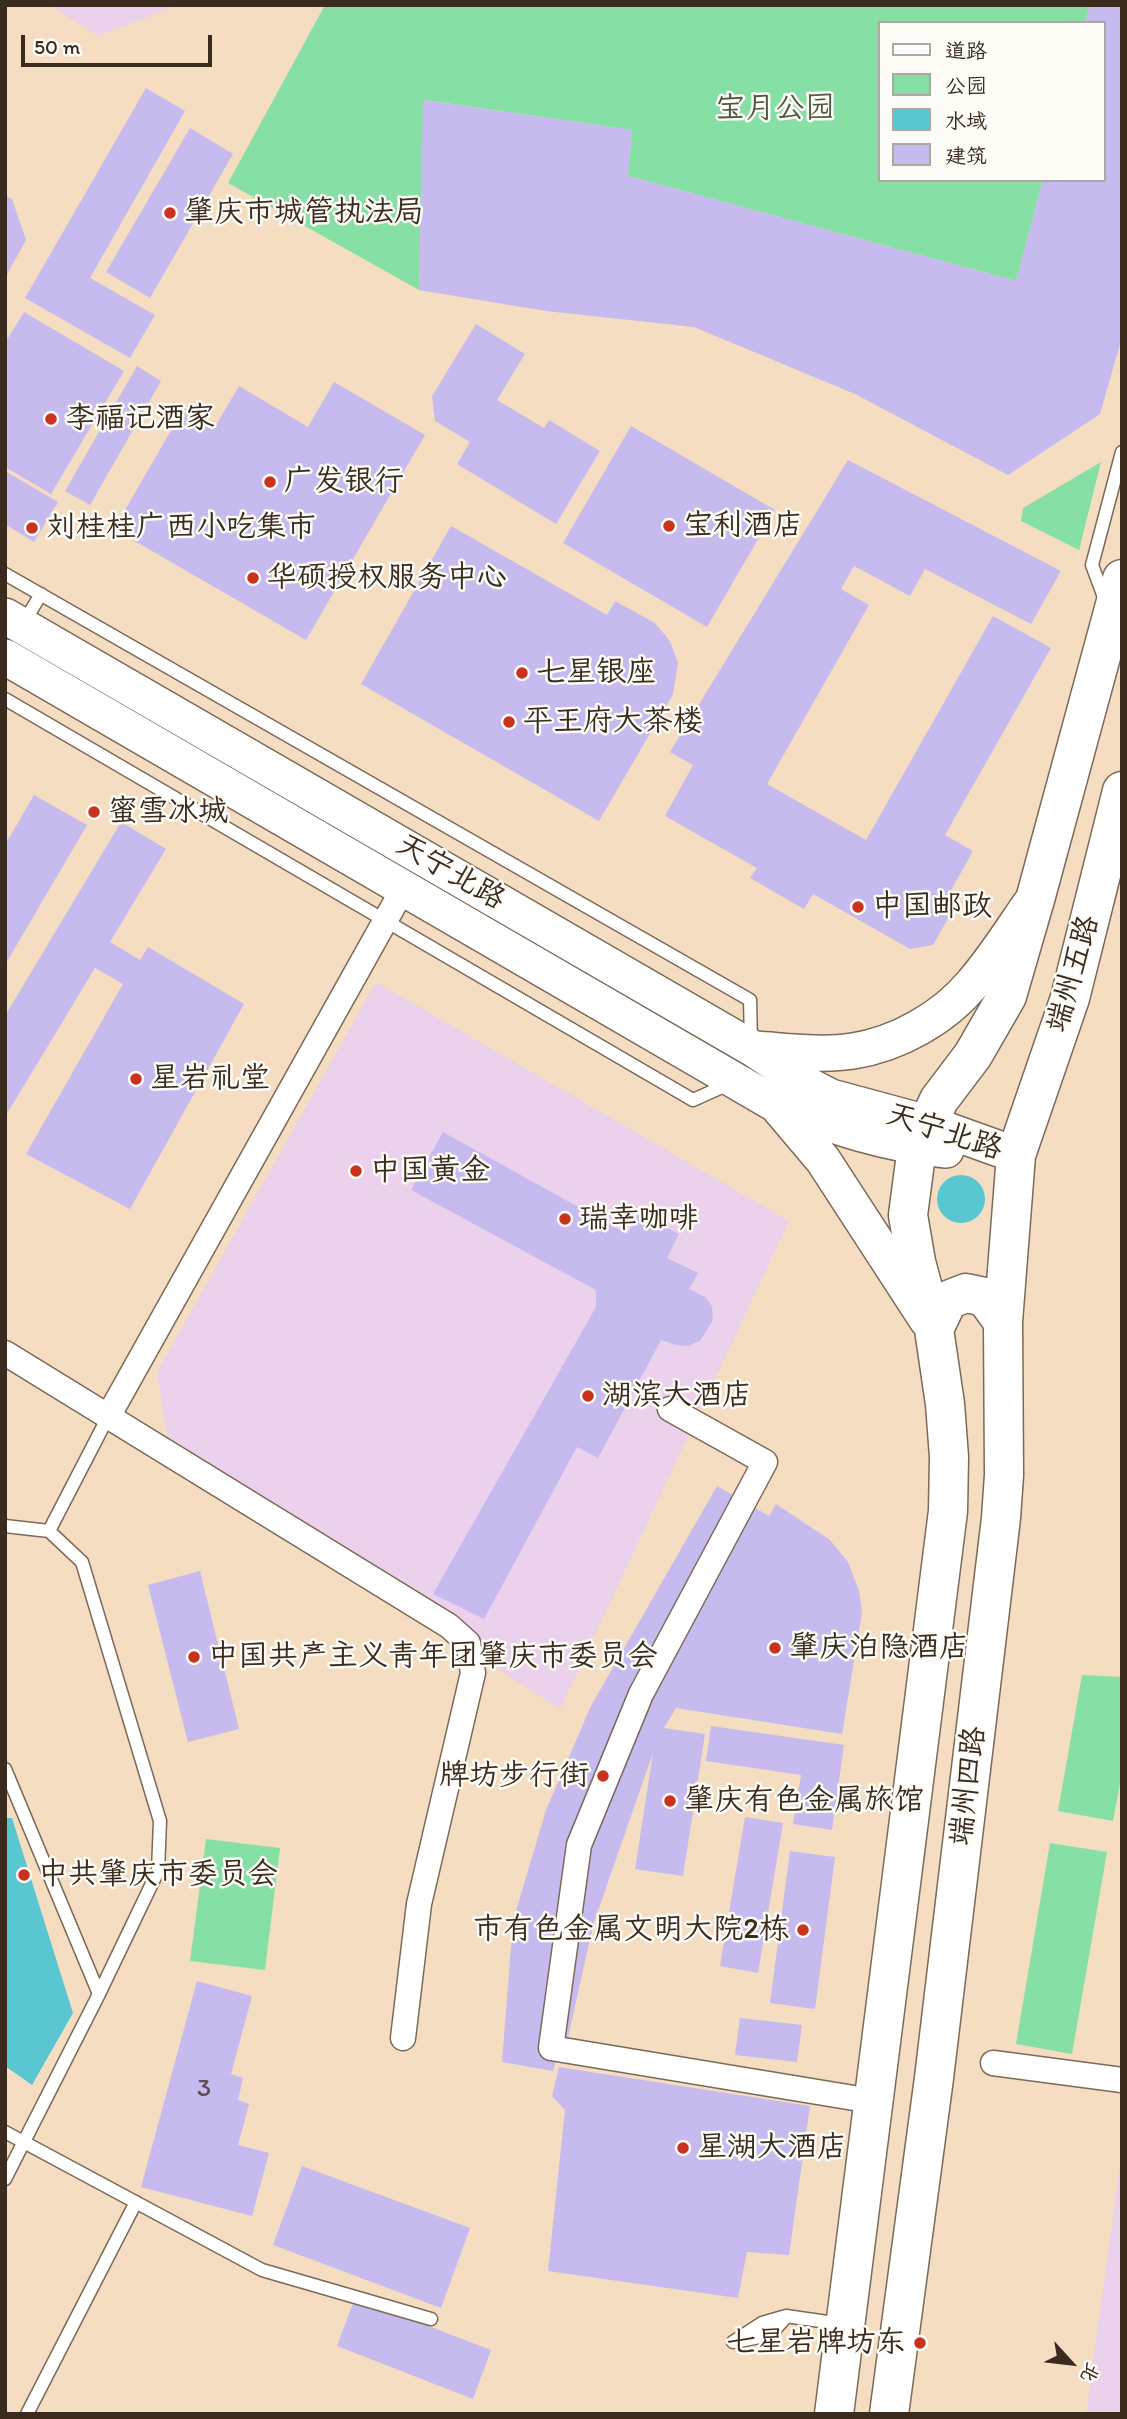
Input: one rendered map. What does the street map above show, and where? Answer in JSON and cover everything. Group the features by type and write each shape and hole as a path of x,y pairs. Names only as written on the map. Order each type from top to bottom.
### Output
{"main road":[{"name":"端州五路","path":"922,1135 939,1100 973,1055 1007,996 1122,579"},
{"name":"天宁北路","path":"11,639 404,889 777,1105 842,1130 922,1135 1016,1155"},
{"name":"天宁北路","path":"11,639 752,1048 806,1084 922,1135"},
{"name":"端州五路","path":"1016,1155 1070,998 1122,791"},
{"path":"752,1048 809,1053 853,1051 889,1041 924,1025 949,1007 973,984 1036,896"},
{"path":"777,1105 829,1169 934,1329"},
{"name":"端州四路","path":"834,2414 948,1511 949,1457 945,1404 934,1329 916,1262 908,1215 922,1135"},
{"name":"端州四路","path":"889,2414 934,2078 1001,1518 1004,1475 1003,1322 1016,1155"},
{"path":"934,1329 948,1300 967,1293 985,1297 1003,1322"}],"street":[{"path":"109,1415 404,889"},
{"path":"5,1353 449,1626 468,1643 473,1673 419,1904 403,2038"},
{"path":"670,1409 765,1462 641,1694 579,1845 551,2048 872,2101"},
{"path":"993,2063 1122,2080"}],"lane":[{"path":"1111,618 1092,565 1122,452"},
{"path":"5,574 750,1000 752,1048"},
{"path":"11,639 41,594"},
{"path":"5,699 693,1100 734,1081"},
{"path":"48,1531 109,1415"},
{"path":"5,1526 48,1531 82,1562 160,1821 158,1871 5,2179"},
{"path":"5,1769 99,1994"},
{"path":"5,2132 262,2270 431,2319"},
{"path":"27,2414 136,2202"},
{"path":"786,2316 844,2325"}],"shaded area":[{"path":"50,5 178,5 98,36"},
{"path":"376,982 789,1221 560,1709 171,1460 157,1372"},
{"path":"1122,2150 1122,2414 1086,2414"}],"green space":[{"name":"宝月公园","path":"325,5 1090,5 1086,21 878,21 878,182 1042,182 1016,281 628,176 632,130 424,100 419,290 228,183"},
{"path":"1101,462 1079,550 1021,521 1023,508"},
{"path":"1082,1675 1122,1677 1122,1773 1113,1821 1058,1811"},
{"path":"206,1839 280,1848 265,1970 190,1961"},
{"path":"1050,1843 1107,1852 1072,2054 1016,2044"}],"water":[{"path":"961,1175 978,1182 985,1199 978,1216 961,1223 944,1216 937,1199 944,1182"},
{"path":"5,1818 12,1818 73,2013 32,2085 5,2066"}],"building":[{"path":"1090,5 1122,5 1122,337 1100,414 1008,475 855,394 694,327 546,311 419,290 423,100 632,130 628,176 1016,281 1042,182 1106,182 1106,21 1086,21"},
{"path":"146,88 185,111 90,278 155,315 130,358 25,298"},
{"name":"肇庆市城管执法局","path":"190,128 233,154 150,298 106,272"},
{"path":"5,195 12,199 26,240 5,278"},
{"name":"李福记酒家","path":"24,312 124,371 51,494 5,467 5,343"},
{"path":"476,324 525,354 497,400 544,428 549,420 600,451 556,524 457,464 470,442 435,421 432,396"},
{"path":"137,366 161,381 90,505 65,491"},
{"name":"广发银行","path":"334,382 425,435 306,640 114,529 184,408 215,427 239,386 308,427"},
{"name":"宝利酒店","path":"631,426 775,510 707,627 563,543"},
{"path":"848,460 1061,571 1031,624 925,569 910,596 854,566 841,589 869,605 767,784 866,840 993,616 1051,648 945,835 973,851 949,894 959,899 933,945 910,949 813,894 804,909 750,878 757,868 665,816 693,765 670,752"},
{"path":"5,471 58,502 34,542 5,524"},
{"name":"七星银座","path":"451,526 607,615 615,601 655,623 670,641 678,663 673,694 599,821 361,684"},
{"path":"34,795 87,825 5,965 5,845"},
{"name":"星岩礼堂","path":"121,822 166,849 110,942 140,960 148,947 244,1004 130,1209 26,1154 123,984 95,968 5,1117 5,1016"},
{"name":"湖滨大酒店","path":"443,1132 627,1234 639,1213 679,1234 667,1258 698,1273 689,1289 705,1297 712,1306 713,1320 700,1341 688,1346 661,1340 598,1458 577,1447 484,1619 433,1594 596,1307 596,1290 411,1190"},
{"path":"717,1486 769,1516 776,1504 830,1540 848,1562 859,1591 862,1612 842,1734 676,1708 664,1728 705,1734 683,1876 635,1869 653,1753 593,1925 563,2060 556,2061 553,2071 502,2062 513,1921 546,1810 591,1706"},
{"name":"中国共产主义青年团肇庆市委员会","path":"200,1571 239,1729 188,1742 148,1585"},
{"path":"711,1726 844,1745 832,1830 793,1824 801,1775 706,1761"},
{"path":"745,1817 783,1823 758,1973 720,1966"},
{"name":"市有色金属文明大院2栋","path":"790,1851 835,1857 815,2009 770,2003"},
{"path":"197,1981 252,1996 231,2074 243,2078 238,2100 249,2104 238,2145 269,2153 252,2216 141,2187"},
{"path":"740,2018 802,2025 797,2062 735,2055"},
{"name":"星湖大酒店","path":"559,2067 810,2106 789,2255 747,2252 738,2298 548,2271 565,2110 552,2096"},
{"path":"302,2166 470,2228 441,2308 273,2245"},
{"path":"355,2298 491,2350 473,2399 337,2346"}],"place":[{"name":"肇庆市城管执法局","path":"170,213"},
{"name":"李福记酒家","path":"51,419"},
{"name":"广发银行","path":"270,482"},
{"name":"宝利酒店","path":"669,526"},
{"name":"刘桂桂广西小吃集市","path":"32,528"},
{"name":"华硕授权服务中心","path":"253,578"},
{"name":"七星银座","path":"522,673"},
{"name":"平王府大茶楼","path":"509,722"},
{"name":"蜜雪冰城","path":"94,812"},
{"name":"中国邮政","path":"858,907"},
{"name":"星岩礼堂","path":"136,1079"},
{"name":"中国黄金","path":"356,1171"},
{"name":"瑞幸咖啡","path":"565,1219"},
{"name":"湖滨大酒店","path":"588,1396"},
{"name":"肇庆泊隐酒店","path":"775,1648"},
{"name":"中国共产主义青年团肇庆市委员会","path":"194,1657"},
{"name":"牌坊步行街","path":"603,1776"},
{"name":"肇庆有色金属旅馆","path":"670,1801"},
{"name":"中共肇庆市委员会","path":"24,1875"},
{"name":"市有色金属文明大院2栋","path":"803,1930"},
{"name":"星湖大酒店","path":"683,2148"},
{"name":"七星岩牌坊东","path":"920,2343"}]}
